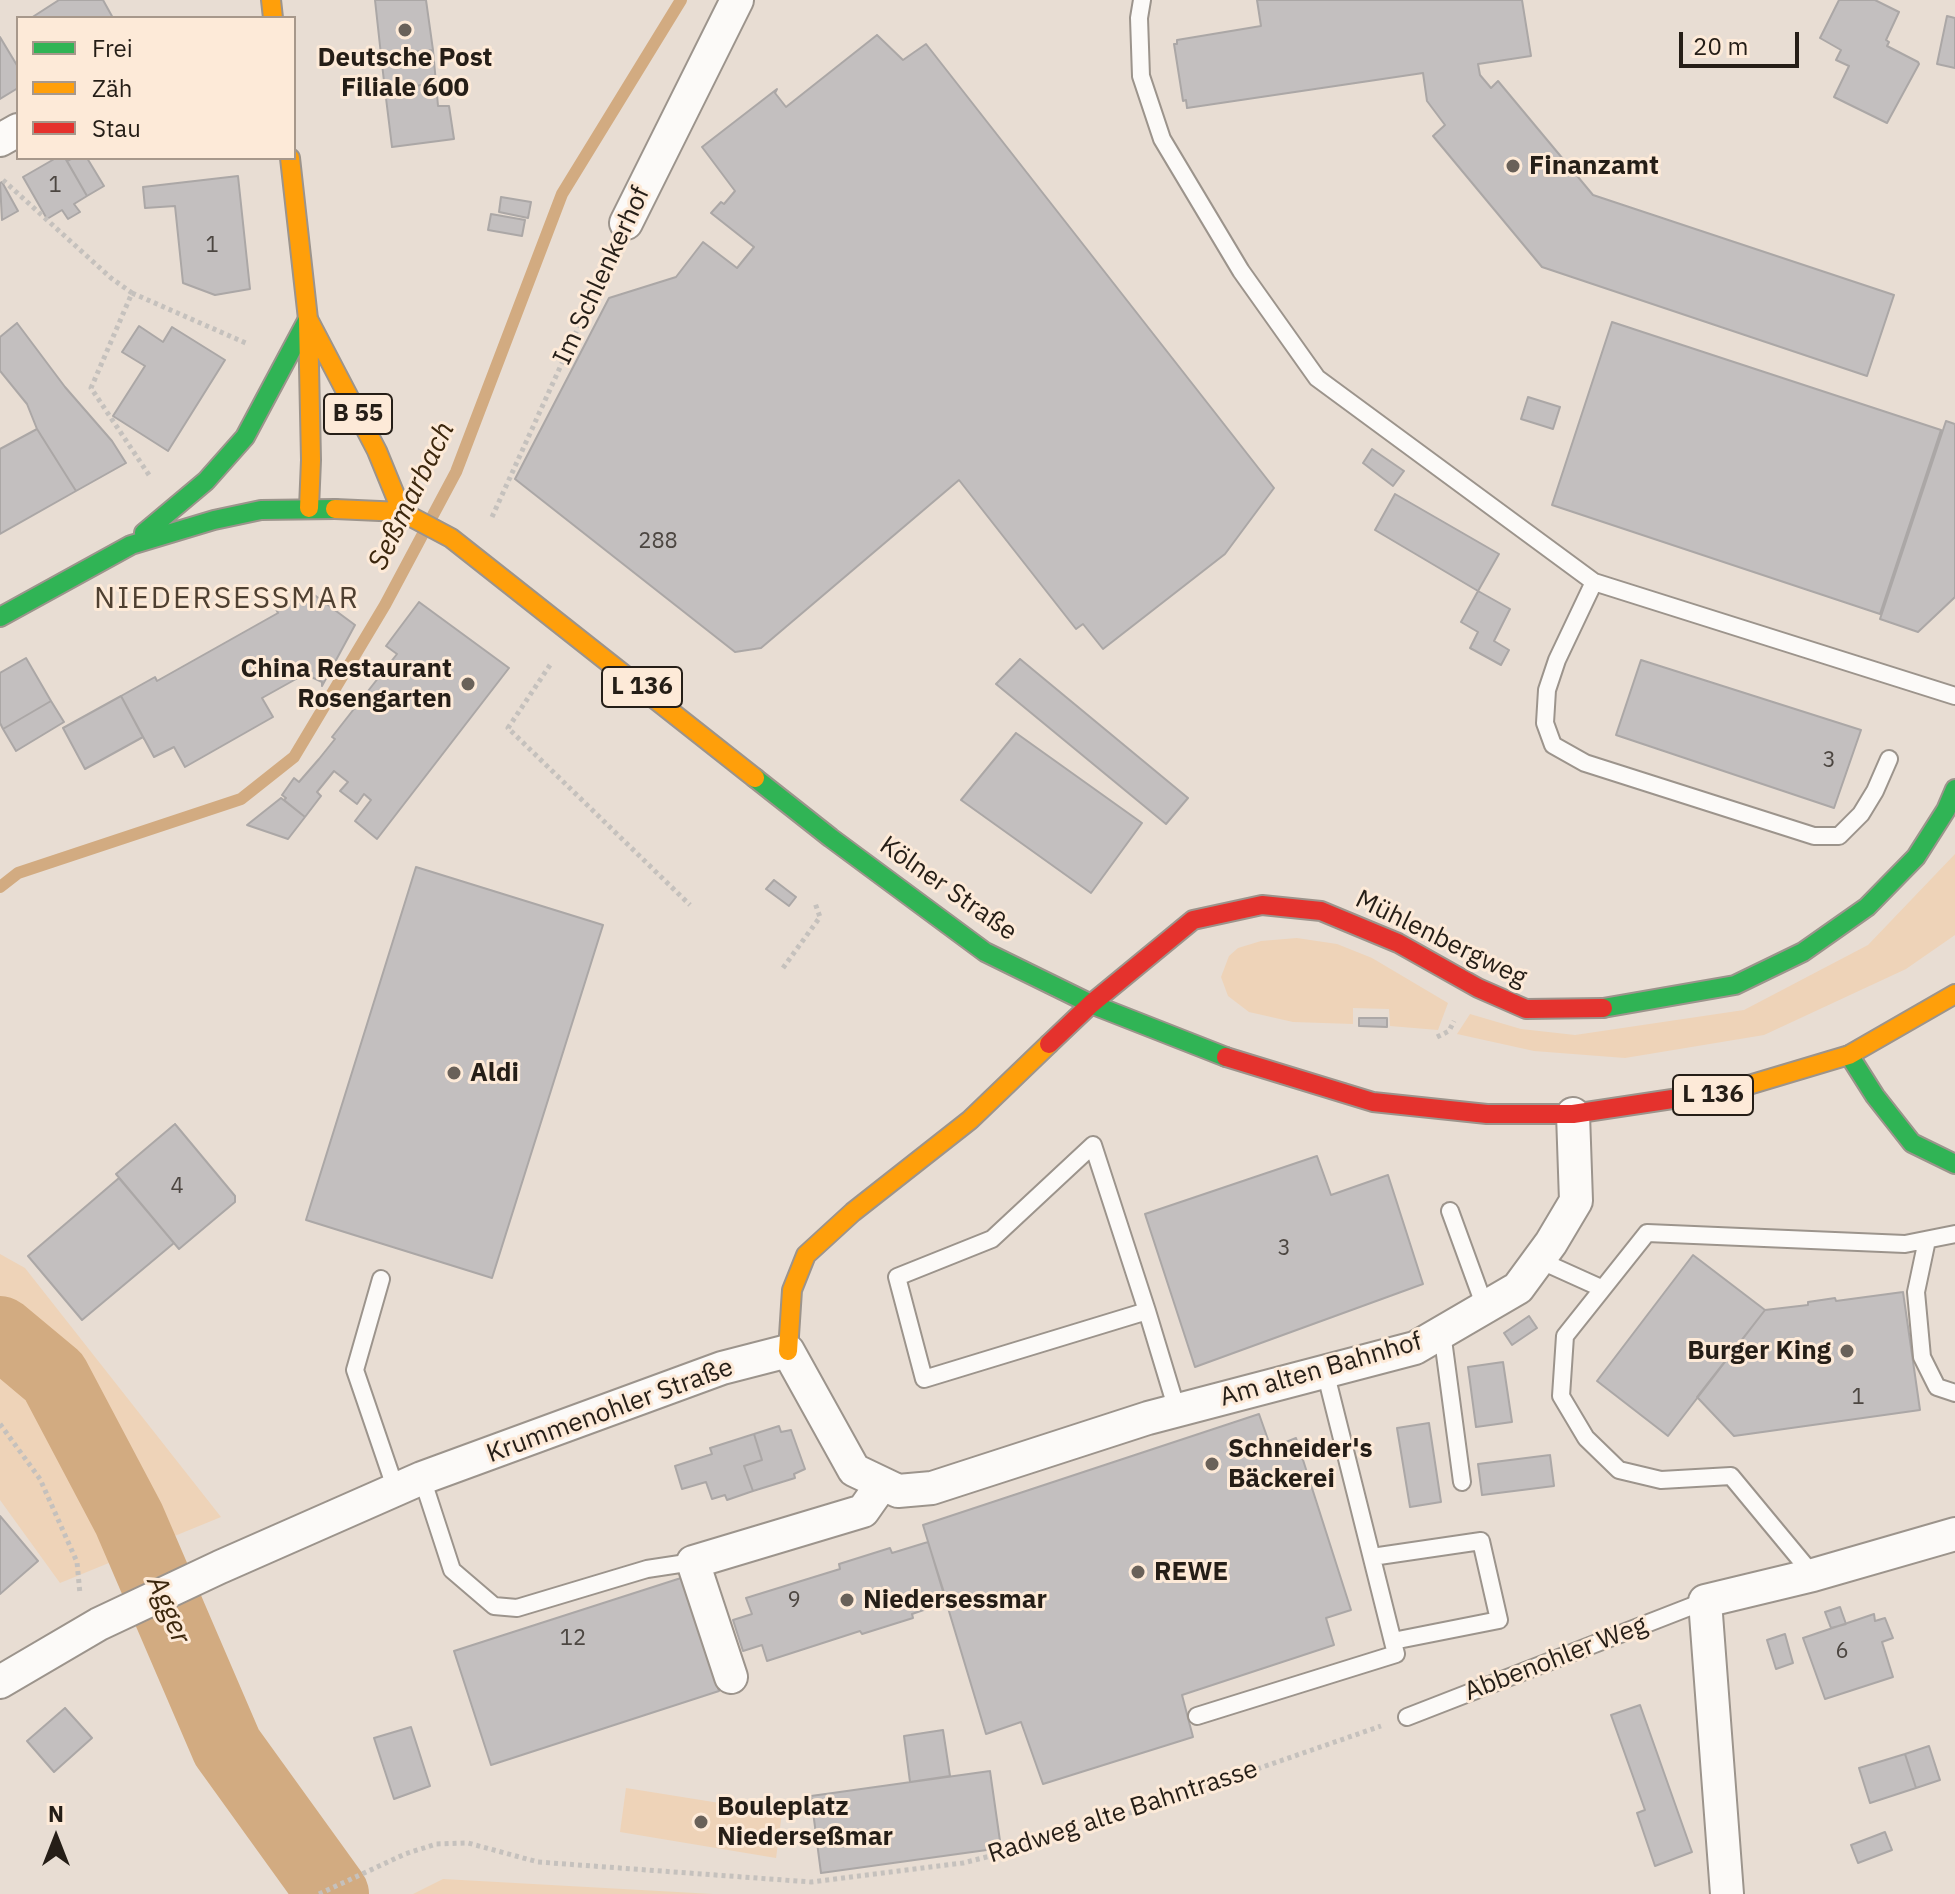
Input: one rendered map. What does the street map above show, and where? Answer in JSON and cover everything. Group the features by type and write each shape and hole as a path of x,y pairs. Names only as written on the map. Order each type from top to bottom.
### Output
{"main road":[{"path":"290,160 308,319 309,508"},
{"path":"131,545 206,481 245,437 308,319"},
{"name":"B 55","path":"308,319 407,514"},
{"name":"Kölner Straße","path":"0,617 131,545 214,520 261,510 309,508 407,514 451,538 475,556 831,838 985,952 1091,1004 1206,1051 1373,1102 1487,1114 1573,1114 1723,1093 1849,1055 1955,994"},
{"name":"Mühlenbergweg","path":"1091,1004 1193,920 1262,905 1321,911 1398,943 1478,988 1526,1009 1598,1009 1735,985 1803,952 1867,907 1916,857 1946,810 1955,789"},
{"path":"788,1351 792,1290 806,1255 853,1212 970,1120 1091,1004"},
{"path":"1849,1055 1875,1096 1912,1143 1955,1164"}],"street":[{"name":"Im Schlenkerhof","path":"626,223 737,0"},
{"name":"Am alten Bahnhof","path":"882,1484 898,1491 932,1488 1177,1410 1415,1348 1518,1288 1539,1260 1576,1201 1573,1114"},
{"path":"731,1677 693,1562 863,1511 882,1484 854,1470 788,1351"},
{"name":"Krummenohler Straße","path":"0,1682 92,1628 220,1567 409,1484 722,1368 788,1351"},
{"name":"Abbenohler Weg","path":"1705,1601 1813,1575 1955,1534"},
{"path":"1705,1601 1727,1894"}],"lane":[{"path":"1142,0 1139,18 1141,76 1162,139 1241,271 1317,378 1594,582 1955,696"},
{"path":"1594,582 1557,660 1547,690 1545,723 1553,745 1585,763 1814,836 1839,836 1861,814 1889,759"},
{"path":"1147,1311 924,1379 897,1277 992,1239 1093,1145 1147,1311 1177,1410"},
{"path":"1450,1211 1485,1307"},
{"path":"1813,1575 1731,1476 1661,1480 1619,1470 1586,1438 1561,1396 1565,1336 1647,1233 1905,1244 1955,1234"},
{"path":"1927,1240 1916,1292 1922,1357 1937,1387 1955,1393"},
{"path":"1539,1260 1601,1288"},
{"path":"381,1279 355,1370 452,1570 494,1606 517,1608 647,1569 693,1562"},
{"path":"1442,1332 1462,1482"},
{"path":"1197,1716 1396,1654 1325,1371"},
{"path":"1372,1557 1481,1541 1499,1620 1393,1641"},
{"name":"Abbenohler Weg","path":"1407,1717 1705,1601"}],"path":[{"path":"3,180 111,278 132,293 251,345 247,356"},
{"name":"Im Schlenkerhof","path":"475,556 626,223"},
{"path":"132,293 91,388 154,482"},
{"path":"572,631 508,728 690,905"},
{"path":"783,968 820,917 815,903"},
{"path":"1437,1037 1449,1031"},
{"path":"0,1424 40,1479 77,1562 92,1628"},
{"name":"Radweg alte Bahntrasse","path":"319,1894 405,1854 436,1844 468,1843 538,1862 811,1882 963,1863 1049,1841 1407,1717"}],"shaded area":[{"path":"1955,854 1955,935 1906,969 1764,1035 1625,1058 1534,1051 1457,1034 1470,1014 1521,1029 1575,1035 1744,1010 1868,945"},
{"path":"1297,938 1337,944 1372,958 1448,1003 1438,1030 1390,1026 1389,1009 1353,1008 1353,1024 1293,1022 1249,1012 1228,996 1221,977 1229,956 1238,948 1261,941"},
{"path":"0,1254 25,1268 221,1517 60,1583 0,1500"},
{"name":"Bouleplatz Niederseßmar","path":"626,1788 782,1813 776,1858 620,1832"},
{"path":"443,1879 713,1894 413,1894"}],"building":[{"path":"59,0 103,0 112,16 34,16"},
{"path":"375,0 426,0 433,50 381,55"},
{"name":"Finanzamt","path":"1257,0 1522,0 1531,56 1478,64 1480,75 1491,88 1498,81 1593,195 1894,295 1867,376 1542,267 1433,136 1445,125 1427,101 1423,73 1187,108 1186,100 1183,101 1174,44 1177,40 1261,26"},
{"path":"1839,0 1875,0 1899,12 1886,40 1889,42 1887,46 1919,64 1887,123 1834,97 1849,66 1836,60 1841,50 1820,38"},
{"path":"1947,16 1955,18 1955,68 1937,64"},
{"path":"877,35 903,60 926,44 1274,488 1225,554 1103,649 1083,624 1076,629 959,480 761,648 735,652 515,479 609,298 676,277 703,242 737,268 754,247 711,213 735,191 702,147 777,89 775,93 786,107"},
{"path":"0,37 16,64 16,89 0,99"},
{"path":"433,50 436,83 385,90 381,55"},
{"path":"436,83 438,106 449,106 454,139 392,147 385,90"},
{"path":"53,160 66,160 87,196 74,204 80,212 68,219 62,210 47,219 23,177"},
{"path":"88,160 104,186 87,196 67,161"},
{"path":"238,176 250,289 215,295 183,283 175,206 145,208 143,187"},
{"path":"0,183 18,211 2,220"},
{"path":"501,197 531,202 528,218 499,212"},
{"path":"491,214 525,220 522,236 488,230"},
{"path":"1612,322 1941,430 1880,614 1552,505"},
{"path":"17,323 65,387 112,441 126,463 76,491 37,429 27,404 0,371 0,337"},
{"path":"139,326 163,342 172,327 225,360 168,451 113,416 145,366 122,352"},
{"path":"1528,397 1560,407 1553,429 1521,419"},
{"path":"1946,421 1955,424 1955,597 1918,632 1880,619"},
{"path":"37,429 76,491 0,534 0,449"},
{"path":"1372,449 1404,471 1393,486 1363,463"},
{"path":"1395,494 1499,554 1478,591 1375,530"},
{"path":"309,591 355,625 322,686 322,682 305,674 262,698 273,717 185,767 174,747 154,757 121,696 155,677 157,681 278,613 276,609"},
{"path":"1478,591 1510,609 1494,641 1509,650 1501,665 1470,648 1478,632 1461,622"},
{"path":"419,602 509,668 377,839 355,821 371,800 364,794 357,804 340,791 348,782 334,771 317,792 321,796 305,817 282,795 294,778 299,782 319,759 335,739 332,737 397,654 386,646"},
{"path":"26,658 51,701 3,729 0,723 0,673"},
{"path":"1020,659 1188,798 1166,824 996,684"},
{"path":"1641,660 1861,730 1834,808 1616,735"},
{"path":"121,696 143,737 85,769 63,728"},
{"path":"51,701 64,722 16,751 3,729"},
{"path":"1016,733 1142,823 1091,893 961,800"},
{"path":"281,798 305,817 288,839 247,825"},
{"name":"Aldi","path":"416,867 603,925 492,1278 306,1220"},
{"path":"774,880 796,897 789,906 766,889"},
{"path":"1359,1018 1387,1018 1387,1027 1359,1026"},
{"path":"175,1124 235,1196 235,1202 179,1249 116,1174"},
{"path":"1317,1156 1331,1195 1388,1175 1423,1284 1195,1367 1145,1214"},
{"path":"119,1178 174,1243 82,1320 28,1256"},
{"path":"1693,1255 1765,1310 1668,1436 1597,1381"},
{"path":"1903,1292 1920,1410 1734,1436 1697,1397 1765,1310 1835,1298 1836,1301"},
{"path":"1529,1316 1537,1328 1512,1345 1504,1333"},
{"path":"1503,1362 1512,1422 1476,1427 1468,1367"},
{"name":"REWE","path":"1259,1414 1271,1448 1296,1438 1351,1610 1326,1618 1334,1645 1182,1695 1193,1737 1043,1784 1021,1722 986,1734 923,1525"},
{"path":"1429,1423 1441,1502 1410,1507 1397,1428"},
{"path":"779,1426 781,1432 791,1430 805,1469 794,1474 795,1478 753,1491 744,1466 762,1460 754,1434"},
{"path":"754,1434 762,1460 744,1466 753,1491 727,1500 725,1495 712,1499 706,1482 682,1489 675,1466 712,1454 710,1448"},
{"path":"1550,1455 1554,1486 1482,1495 1478,1464"},
{"path":"0,1516 38,1561 0,1594"},
{"name":"Niedersessmar","path":"928,1542 947,1602 912,1614 913,1618 862,1634 860,1631 767,1661 762,1645 743,1651 733,1620 752,1614 746,1598 840,1569 839,1564 890,1548 892,1553"},
{"path":"681,1578 719,1691 491,1765 454,1651"},
{"path":"1840,1607 1846,1624 1831,1628 1825,1612"},
{"path":"1874,1614 1875,1621 1885,1618 1893,1638 1882,1642 1893,1677 1825,1699 1803,1638"},
{"path":"1785,1634 1793,1663 1776,1669 1767,1640"},
{"path":"1640,1705 1692,1852 1655,1866 1637,1813 1645,1810 1611,1715"},
{"path":"65,1708 92,1738 54,1772 27,1741"},
{"path":"411,1727 430,1786 394,1799 374,1738"},
{"path":"943,1730 950,1776 910,1782 904,1736"},
{"path":"1929,1746 1940,1780 1916,1788 1905,1754"},
{"path":"1905,1754 1916,1788 1870,1803 1859,1768"},
{"path":"990,1771 1001,1848 821,1873 811,1796"},
{"path":"1885,1832 1892,1850 1858,1863 1851,1845"}],"waterway":[{"name":"Seßmarbach","path":"0,887 18,873 241,799 294,757 385,605 456,472 562,194 681,0"},
{"name":"Agger","path":"0,1332 54,1377 129,1519 227,1747 333,1894"}],"traffic: fast":[{"path":"144,533 206,481 245,437 308,319"},
{"path":"0,617 131,545 214,520 261,510 335,509"},
{"path":"755,778 985,952 1091,1004 1226,1057"},
{"path":"1603,1008 1735,985 1803,952 1867,907 1916,857 1946,810 1955,789"},
{"path":"1849,1055 1875,1096 1912,1143 1955,1164"}],"traffic: slow":[{"path":"271,0 273,16"},
{"path":"290,160 308,319 309,508"},
{"path":"308,319 377,451 402,512"},
{"path":"335,509 402,512 451,538 755,778"},
{"path":"1732,1090 1849,1055 1955,994"},
{"path":"788,1351 792,1290 806,1255 853,1212 970,1120 1049,1044"}],"traffic: jam":[{"path":"1049,1044 1091,1004 1193,920 1262,905 1321,911 1398,943 1478,988 1526,1009 1603,1008"},
{"path":"1226,1057 1373,1102 1487,1114 1573,1114 1732,1090"}],"place":[{"name":"Deutsche Post Filiale 600","path":"405,30"},
{"name":"Finanzamt","path":"1513,166"},
{"name":"China Restaurant Rosengarten","path":"468,684"},
{"name":"Aldi","path":"454,1073"},
{"name":"Burger King","path":"1847,1351"},
{"name":"Schneider's Bäckerei","path":"1212,1464"},
{"name":"REWE","path":"1138,1572"},
{"name":"Niedersessmar","path":"847,1600"},
{"name":"Bouleplatz Niederseßmar","path":"701,1822"}],"district":[{"name":"NIEDERSESSMAR","path":"227,599"}]}
